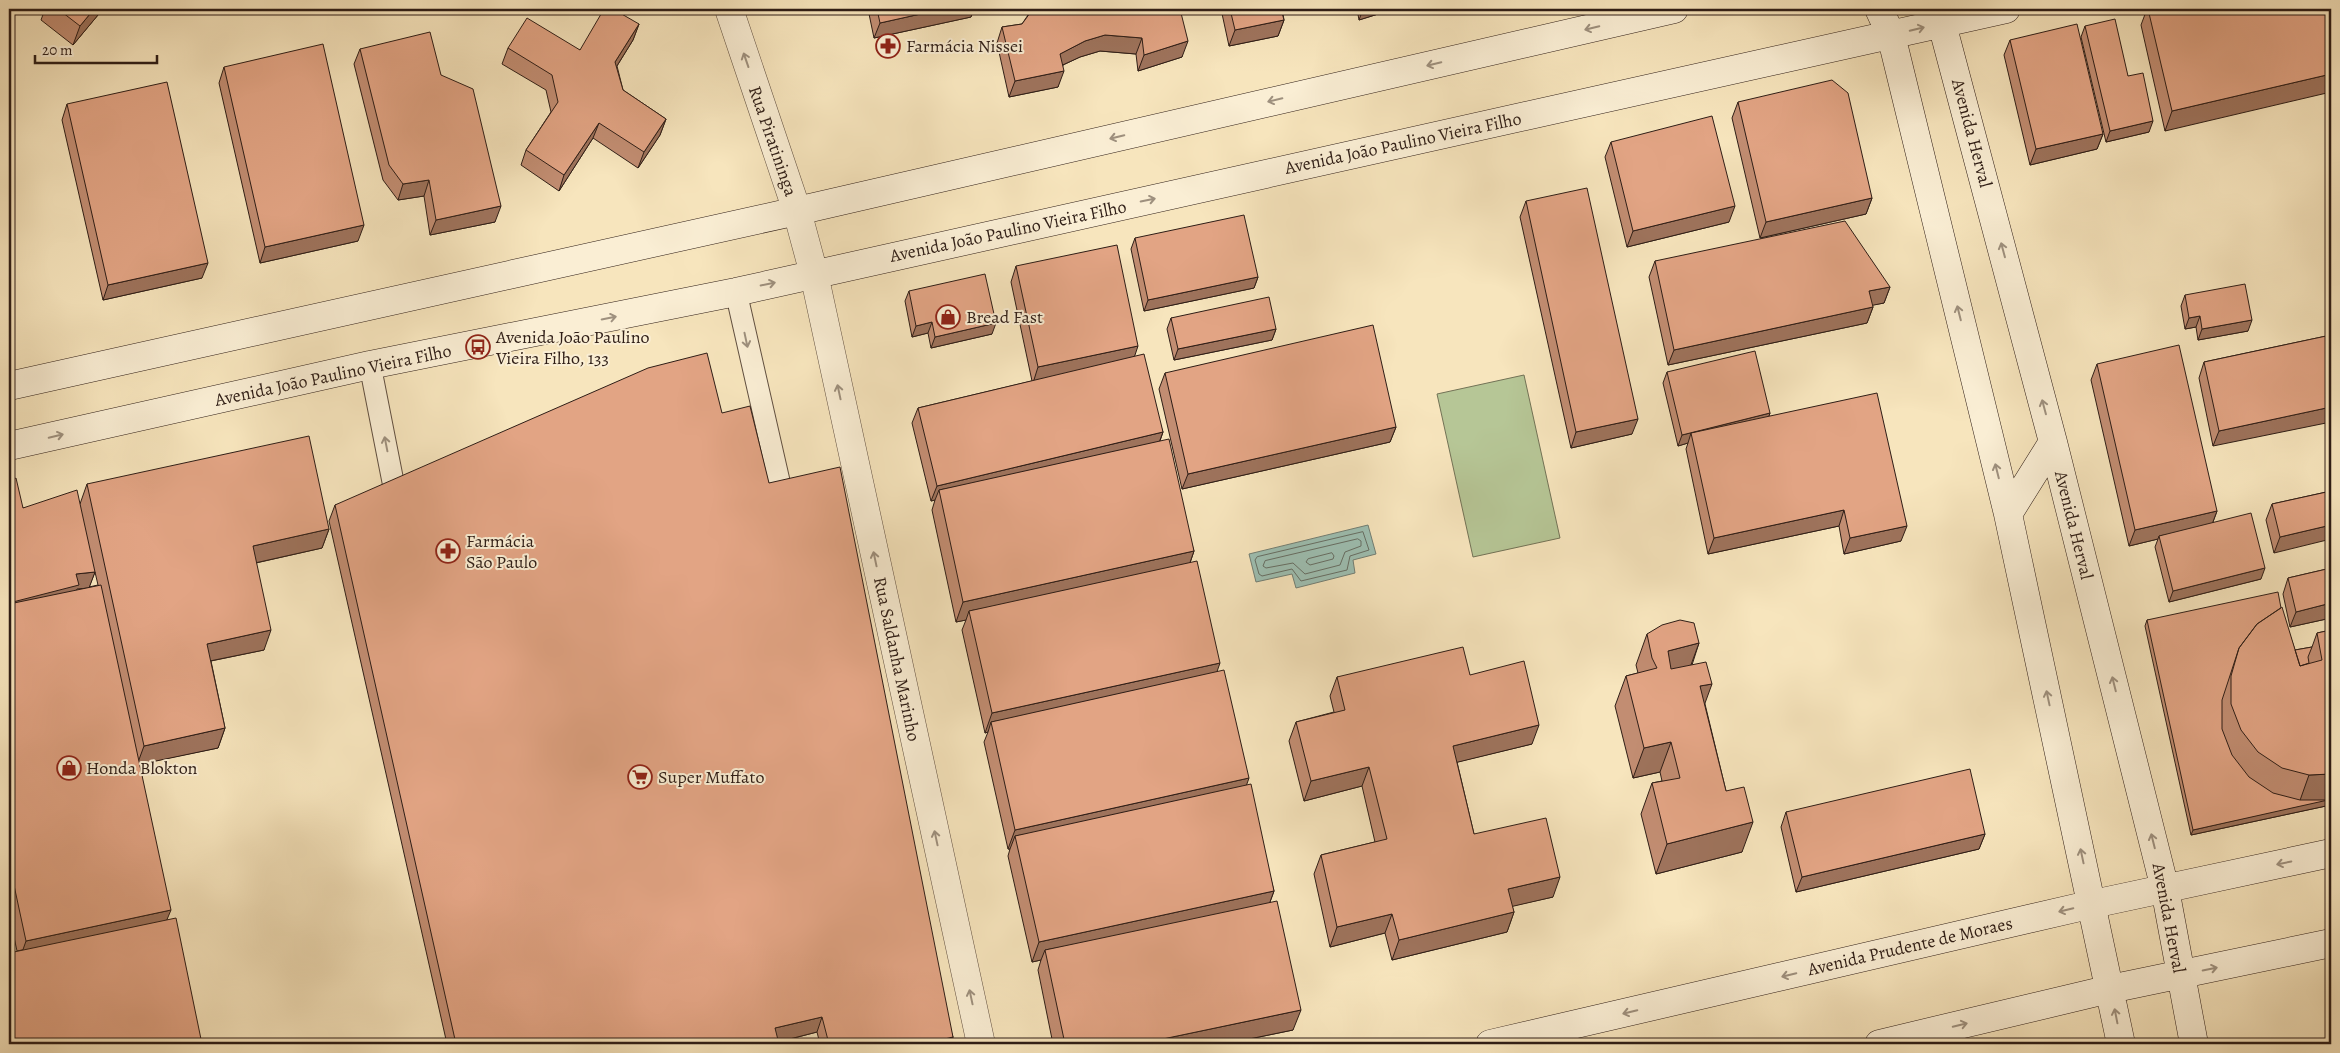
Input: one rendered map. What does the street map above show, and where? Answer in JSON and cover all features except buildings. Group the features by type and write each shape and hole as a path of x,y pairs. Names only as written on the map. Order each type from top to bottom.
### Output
{"main road":[{"name":"Rua Piratininga","path":"729,9 797,210 814,274"},
{"path":"9,386 797,210 1674,9"},
{"path":"1879,9 1891,36 2008,514 2093,904 2121,1044"},
{"name":"Avenida João Paulino Vieira Filho","path":"9,446 370,365 736,292 1891,36 1942,13 2006,9"},
{"name":"Avenida Herval","path":"1942,13 2053,442 2165,889 2194,1044"},
{"name":"Rua Saldanha Marinho","path":"814,274 981,1044"},
{"path":"2008,514 2053,442"},
{"name":"Avenida Prudente de Moraes","path":"1490,1044 2093,904 2331,853"},
{"path":"1879,1044 2110,989 2331,943"}],"lane":[{"path":"736,292 782,494"},
{"path":"370,365 395,492"}],"green space":[{"path":"1524,375 1560,538 1473,557 1437,394"}],"water":[{"path":"1368,525 1376,554 1353,560 1355,573 1296,588 1292,574 1256,582 1249,554"}],"place":[{"name":"Farmácia Nissei","path":"888,46"},
{"name":"Bread Fast","path":"948,317"},
{"name":"Avenida João Paulino Vieira Filho, 133","path":"478,347"},
{"name":"Farmácia São Paulo","path":"448,551"},
{"name":"Honda Blokton","path":"69,768"},
{"name":"Super Muffato","path":"640,777"}]}
